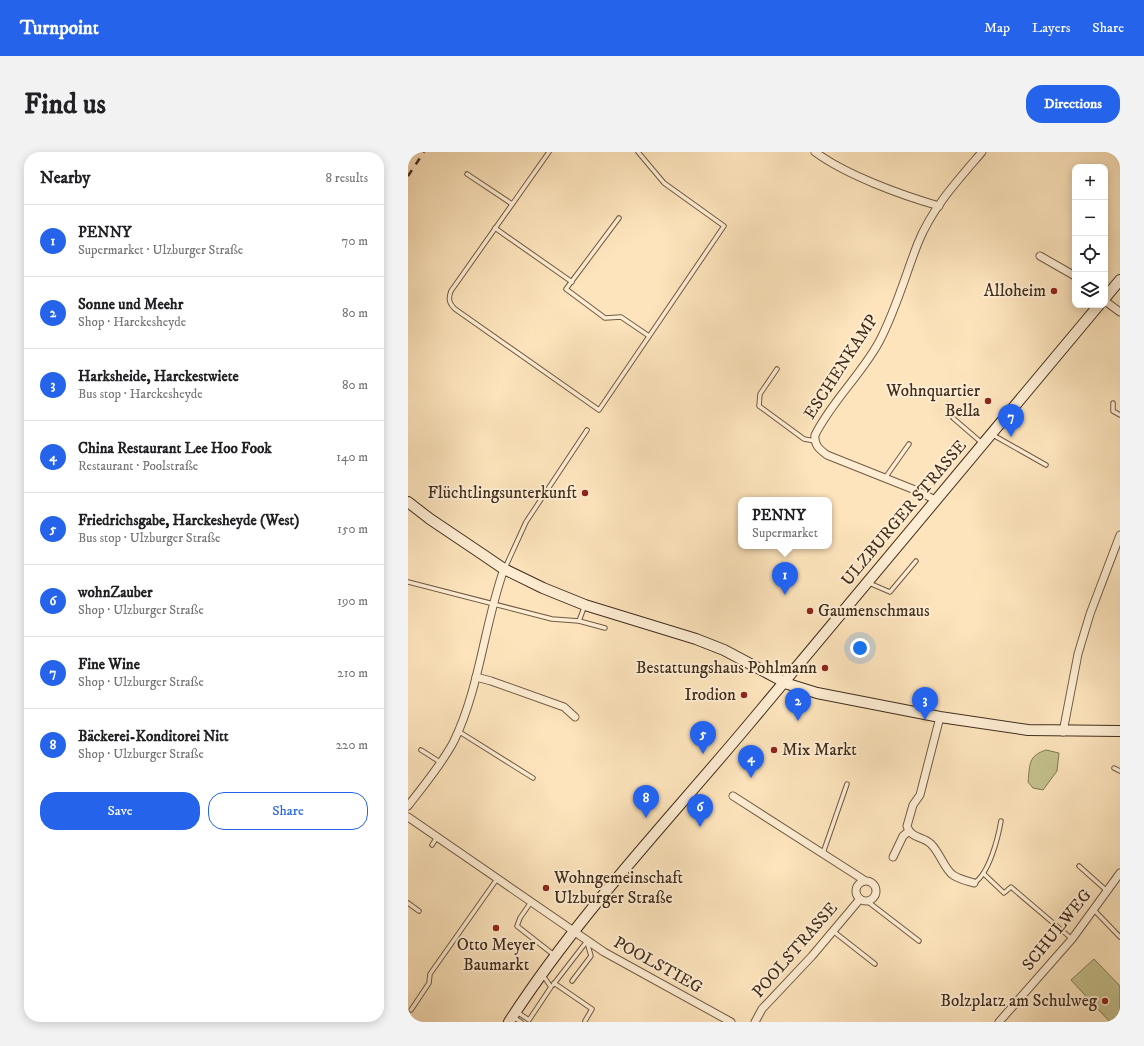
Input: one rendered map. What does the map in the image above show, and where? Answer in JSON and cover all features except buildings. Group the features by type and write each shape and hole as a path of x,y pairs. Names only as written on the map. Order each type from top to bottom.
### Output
{"main road":[{"path":"1108,294 1120,280"},
{"name":"ULZBURGER STRASSE","path":"514,1018 542,973 573,932 1096,308"},
{"path":"408,502 430,519 504,568 543,588 585,605 681,634 724,650 784,681 833,697 940,717 1028,730 1063,732 1120,731"}],"street":[{"path":"815,152 829,162 911,198 939,206"},
{"name":"ESCHENKAMP","path":"935,500 920,492 827,455 818,449 815,441 818,429 879,343 895,309 918,242 939,206 982,152"},
{"path":"1040,256 1072,274"},
{"path":"1108,298 1120,312"},
{"path":"1063,732 1078,654 1090,614 1120,536"},
{"path":"408,806 440,762 458,731 476,677 493,605 504,568"},
{"path":"476,677 492,681 564,707 575,717"},
{"path":"940,717 920,795 908,819 909,831 912,835 929,842 953,875 974,883"},
{"path":"733,796 864,880 873,882 877,888 875,897 867,901"},
{"name":"POOLSTIEG","path":"408,817 573,932 623,964 731,1022"},
{"path":"894,857 903,836 909,831"},
{"name":"SCHULWEG","path":"999,1022 1072,939 1120,873"},
{"name":"POOLSTRASSE","path":"864,880 857,886 857,895 860,899 867,901"},
{"name":"POOLSTRASSE","path":"755,1022 762,1009 860,899"}],"lane":[{"path":"549,152 495,228 449,297 451,305 461,313 599,410 724,226 664,183 638,152"},
{"path":"467,174 512,204"},
{"path":"619,218 566,290 605,318 621,317 649,336"},
{"path":"495,228 572,282"},
{"path":"777,369 760,394 759,406 804,439 815,441"},
{"path":"1113,403 1113,411 1120,415"},
{"path":"952,418 983,443"},
{"path":"504,568 526,522 587,430"},
{"path":"991,434 1002,442 1046,465"},
{"path":"885,478 909,444"},
{"path":"868,582 890,592 916,561"},
{"path":"408,582 552,619 579,621 605,628"},
{"path":"579,621 585,605"},
{"path":"458,731 533,778"},
{"path":"420,750 440,762"},
{"path":"1114,768 1120,771"},
{"path":"823,853 848,784"},
{"path":"974,883 984,874 998,838 1001,821"},
{"path":"432,845 437,837"},
{"path":"1079,866 1107,891"},
{"path":"984,874 1004,893 1011,886 1072,939"},
{"path":"411,1010 430,983 430,974 497,879"},
{"path":"867,901 919,941"},
{"path":"531,902 520,918 517,926 554,956"},
{"path":"408,903 419,911"},
{"path":"1094,910 1120,937"},
{"path":"833,931 875,964"},
{"path":"572,980 591,956 587,941"},
{"path":"514,1018 529,1020 551,987 587,941"},
{"path":"542,973 551,987"},
{"path":"554,983 592,1009 586,1021"}],"shaded area":[{"path":"1046,750 1059,753 1057,771 1043,790 1033,788 1028,782 1031,762 1036,755"},
{"name":"Bolzplatz am Schulweg","path":"1094,959 1120,986 1120,1015 1113,1022 1110,1022 1071,980"}],"railway":[{"path":"408,176 424,152"}],"place":[{"name":"Alloheim","path":"1054,291"},
{"name":"Wohnquartier Bella","path":"988,401"},
{"name":"Fine Wine","path":"1011,437"},
{"name":"Flüchtlingsunterkunft","path":"585,493"},
{"name":"PENNY","path":"785,595"},
{"name":"Gaumenschmaus","path":"810,611"},
{"name":"Bestattungshaus Pohlmann","path":"825,668"},
{"name":"Irodion","path":"744,695"},
{"name":"Harksheide, Harckestwiete","path":"925,720"},
{"name":"Sonne und Meehr","path":"798,721"},
{"name":"Mix Markt","path":"774,750"},
{"name":"Friedrichsgabe, Harckesheyde (West)","path":"703,754"},
{"name":"China Restaurant Lee Hoo Fook","path":"751,778"},
{"name":"Bäckerei-Konditorei Nitt","path":"646,818"},
{"name":"wohnZauber","path":"700,827"},
{"name":"Wohngemeinschaft Ulzburger Straße","path":"546,888"},
{"name":"Otto Meyer Baumarkt","path":"496,928"},
{"name":"Bolzplatz am Schulweg","path":"1105,1001"}]}
